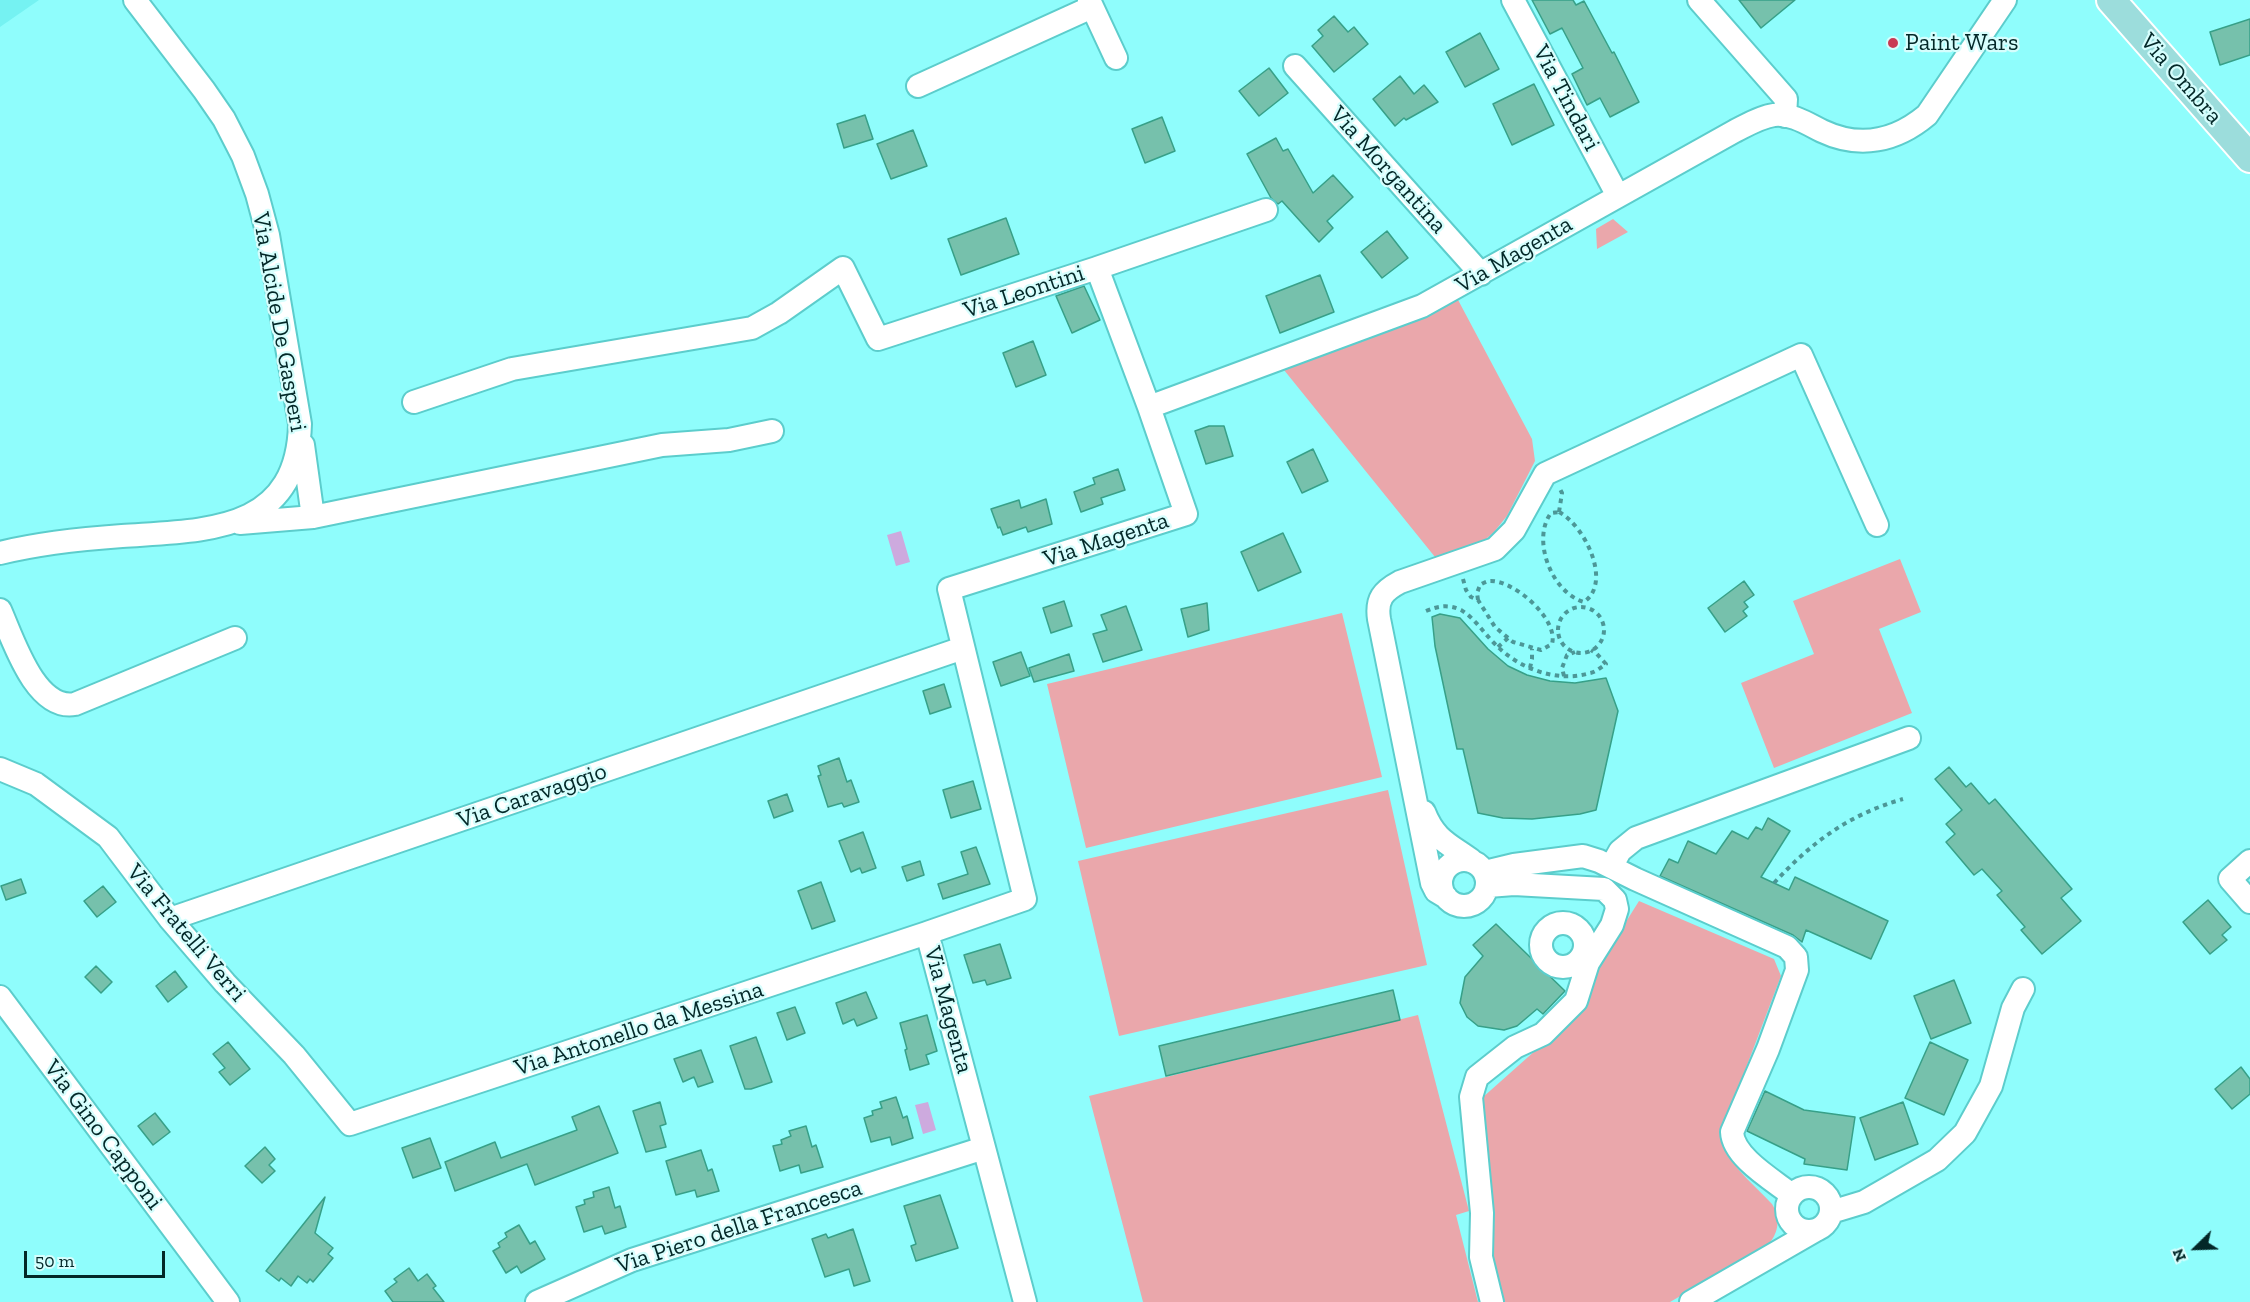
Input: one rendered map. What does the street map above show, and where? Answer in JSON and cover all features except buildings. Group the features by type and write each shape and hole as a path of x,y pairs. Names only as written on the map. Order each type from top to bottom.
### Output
{"main road":[{"name":"Via Ombra","path":"2112,0 2250,158"}],"street":[{"name":"Via Alcide De Gasperi","path":"0,553 60,541 194,531 233,524 251,515 283,487 299,448 300,424 268,235 257,194 243,156 224,119 135,0"},
{"name":"Via Tindari","path":"1513,0 1618,196"},
{"path":"1699,0 1786,99 1785,116 1802,121 1826,133 1848,139 1880,140 1914,126 1927,115 2006,2"},
{"path":"918,86 1090,3 1116,58"},
{"name":"Via Morgantina","path":"1295,66 1481,274"},
{"name":"Via Magenta","path":"1024,1302 927,933 1025,899 949,590 1186,514 1149,407 1422,306 1752,123 1774,115 1785,116"},
{"path":"1097,268 1266,210"},
{"name":"Via Leontini","path":"414,402 512,369 752,328 779,313 843,268 878,339 1097,268 1149,407"},
{"path":"1414,789 1435,834 1481,872 1482,898 1471,905 1457,905 1436,891 1432,883 1377,609 1380,596 1400,582 1488,552 1504,542 1514,530 1545,474 1801,355 1878,525"},
{"path":"300,424 313,518"},
{"path":"233,524 313,518 662,445 729,440 772,431"},
{"path":"0,610 33,679 45,695 65,706 75,704 235,638"},
{"name":"Via Caravaggio","path":"170,919 963,648"},
{"path":"1611,867 1620,851 1636,838 1910,738"},
{"name":"Via Fratelli Verri","path":"0,769 36,784 108,837 170,919 225,982 294,1055 350,1124"},
{"path":"1481,872 1514,865 1583,856 1787,947 1796,957 1797,970 1768,1049 1732,1132 1739,1152 1790,1205 1792,1223 1798,1229 1815,1230"},
{"path":"1446,897 1441,885 1443,871 1457,860 1514,884 1604,889 1615,900 1617,909 1612,925 1585,960 1576,1001 1543,1034 1515,1047 1477,1077 1473,1084 1471,1097 1482,1213 1481,1257 1492,1302"},
{"path":"2250,861 2230,879 2250,902"},
{"name":"Via Antonello da Messina","path":"350,1124 927,933"},
{"path":"1831,1212 1864,1202 1937,1160 1965,1133 1991,1086 2013,1008 2023,989"},
{"name":"Via Gino Capponi","path":"0,997 222,1300"},
{"name":"Via Piero della Francesca","path":"537,1302 632,1260 984,1148"},
{"path":"1691,1302 1765,1260 1826,1223 1831,1212 1827,1195 1816,1187 1802,1187 1790,1205 1782,1239 1765,1260"}],"path":[{"path":"1564,676 1563,662 1567,655 1591,650 1600,643 1604,628 1598,614 1589,608 1582,604 1576,600 1563,588 1550,567 1545,553 1543,534 1545,522 1551,513 1559,512 1568,517 1582,534 1590,548 1596,573 1595,589 1590,597 1582,604 1566,612 1558,626 1562,643 1575,652"},
{"path":"1458,563 1466,590 1478,600"},
{"path":"1488,581 1519,592 1547,620 1553,630 1553,636 1552,644 1546,649 1532,649 1508,638 1495,627 1478,600 1477,592 1480,585 1488,581"},
{"path":"1426,611 1439,605 1463,611 1497,647 1530,668 1564,676 1591,673 1606,664 1598,654 1591,650"},
{"path":"1553,636 1559,636"},
{"path":"1497,647 1508,638"},
{"path":"1530,668 1532,649"},
{"path":"1773,883 1823,836 1877,807 1903,799"}],"shaded area":[{"path":"0,0 39,0 0,27"},
{"path":"1613,219 1628,232 1597,249 1596,229"},
{"path":"1457,298 1532,439 1535,461 1507,516 1494,532 1486,539 1435,557 1284,370 1401,325"},
{"path":"901,531 910,562 896,566 887,535"},
{"path":"1900,559 1921,612 1879,629 1912,713 1774,768 1741,683 1814,654 1793,601"},
{"path":"1342,613 1382,777 1086,848 1047,684"},
{"path":"1388,790 1427,965 1119,1036 1078,861"},
{"path":"1639,901 1774,959 1781,976 1722,1131 1726,1151 1732,1161 1772,1204 1777,1215 1776,1232 1766,1247 1670,1302 1501,1302 1489,1258 1482,1098 1582,1009 1597,968"},
{"path":"1418,1015 1469,1211 1456,1215 1478,1302 1143,1302 1089,1096"},
{"path":"928,1102 936,1130 923,1134 915,1105"}],"place":[{"name":"Paint Wars","path":"1893,43"}]}
